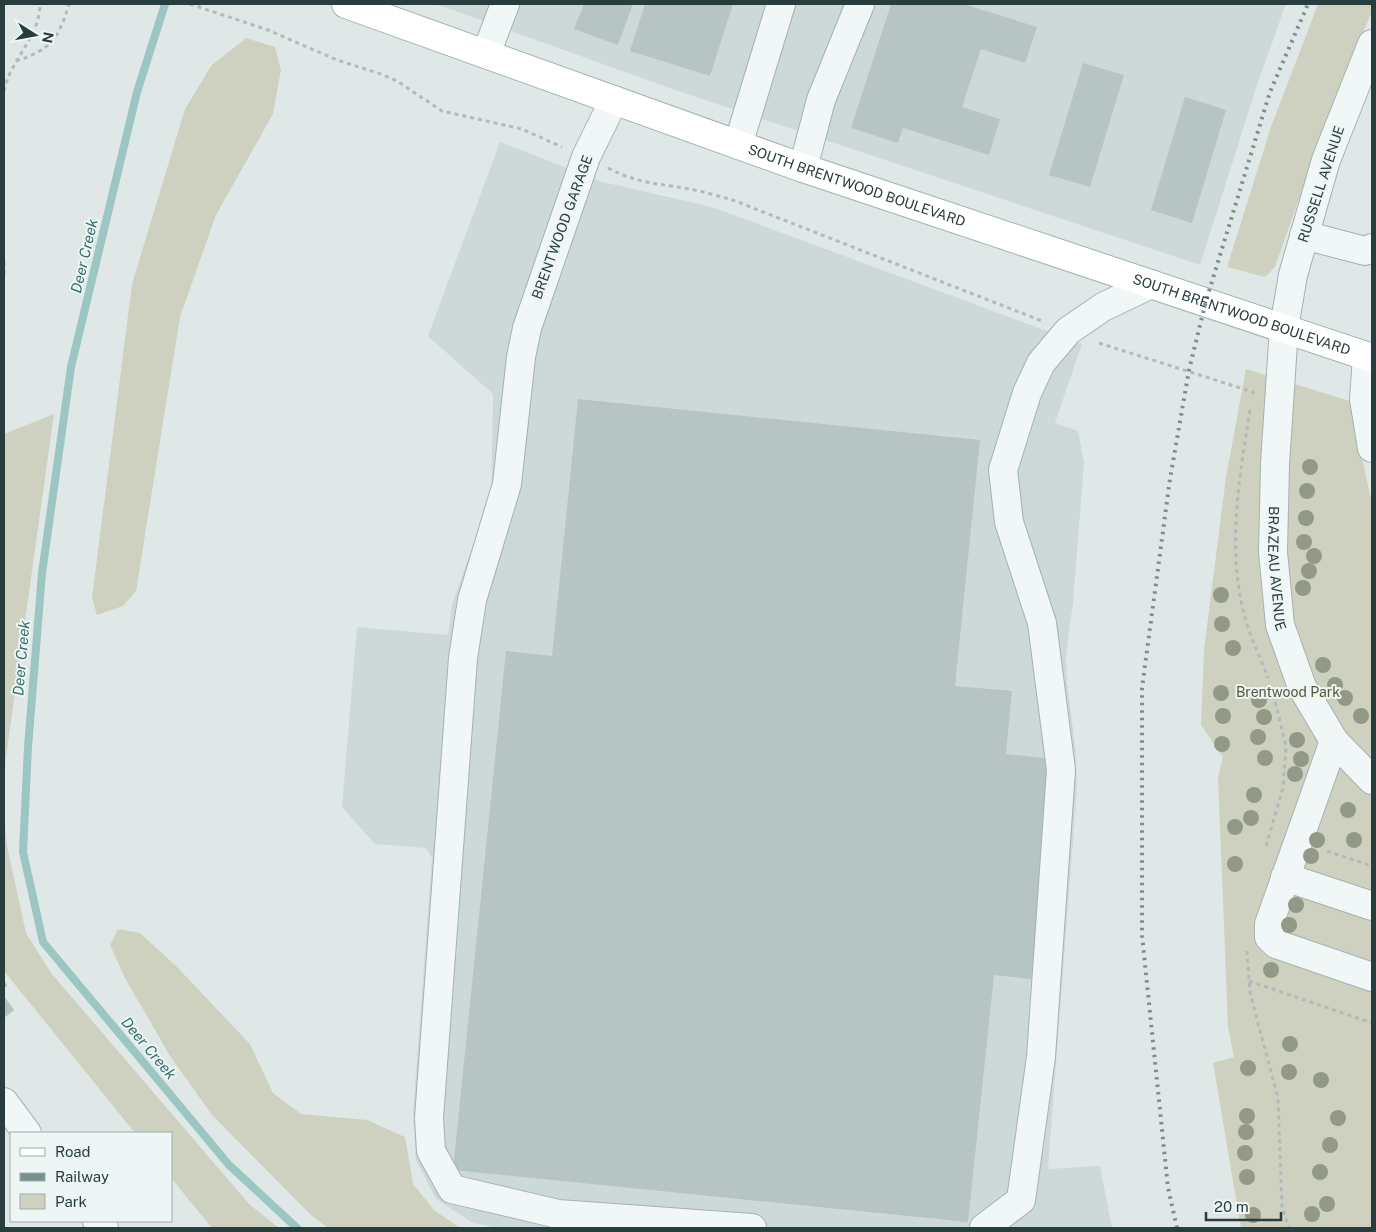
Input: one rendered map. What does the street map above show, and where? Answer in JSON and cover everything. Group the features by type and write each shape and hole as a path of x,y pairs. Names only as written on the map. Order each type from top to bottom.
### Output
{"main road":[{"name":"SOUTH BRENTWOOD BOULEVARD","path":"346,4 375,9 486,54 803,168 1370,358"}],"street":[{"path":"486,54 504,4"},
{"path":"738,145 781,4"},
{"path":"803,168 821,100 860,4"},
{"name":"RUSSELL AVENUE","path":"1284,328 1293,275 1326,160 1372,44"},
{"name":"BRENTWOOD GARAGE","path":"614,100 586,157 527,328 521,357 507,484 472,600 462,658 429,1118 431,1151 452,1189 558,1214 752,1228"},
{"path":"1304,235 1370,251"},
{"path":"984,1228 1022,1200 1041,1056 1062,770 1042,623 1009,522 1003,470 1027,393 1041,363 1068,331 1103,307 1151,284"},
{"name":"BRAZEAU AVENUE","path":"1284,328 1275,464 1273,552 1280,626 1302,687 1334,741 1372,780"},
{"path":"1370,358 1364,399 1372,448"},
{"path":"1334,741 1269,924 1269,937 1276,944 1372,978"},
{"path":"1285,877 1372,906"},
{"path":"4,1102 26,1132"}],"path":[{"path":"4,91 16,61 37,23 40,4"},
{"path":"16,61 37,54 52,43 63,24 69,4"},
{"path":"190,4 268,30"},
{"path":"4,262 4,274"},
{"path":"1327,851 1372,866"},
{"path":"1249,981 1372,1023"},
{"path":"4,983 8,990"}],"shaded area":[{"path":"436,4 1286,4 1257,85 1200,265 678,91"},
{"path":"500,142 603,182 712,207 1082,344 1055,423 1078,431 1084,463 1073,603 1066,655 1067,681 1076,754 1077,788 1048,1169 1100,1166 1112,1228 498,1228 473,1223 436,1199 416,1160 413,1113 432,858 426,848 375,844 342,807 357,627 448,635 452,605 467,562 491,508 493,394 428,336"}],"green space":[{"path":"1318,4 1372,4 1372,11 1320,139 1275,267 1265,277 1227,267 1271,127"},
{"path":"246,38 275,47 281,70 273,114 216,215 180,317 136,591 123,606 97,615 92,598 132,284 185,109 211,66"},
{"name":"Brentwood Park","path":"1246,369 1350,401 1372,504 1372,1228 1241,1228 1213,1063 1234,1057 1228,1027 1218,777 1223,757 1201,725 1204,650 1226,477"},
{"path":"54,414 6,757 4,779 4,434"},
{"path":"4,817 7,846 26,933 51,973 249,1204 279,1228 212,1228 172,1179 172,1132 134,1132 4,971"},
{"path":"118,929 140,933 177,967 250,1044 273,1093 301,1114 367,1120 405,1137 413,1184 434,1210 460,1228 328,1228 312,1216 212,1115 170,1056 125,978 110,945"}],"building":[{"path":"584,4 633,4 618,45 574,29"},
{"path":"645,4 733,4 710,76 630,51"},
{"path":"891,4 964,4 1037,27 1025,63 981,49 962,107 1000,119 989,155 903,128 898,143 851,128"},
{"path":"1083,63 1124,75 1090,187 1049,175"},
{"path":"1185,97 1226,110 1192,223 1151,210"},
{"path":"578,399 980,440 955,686 1012,691 1006,754 1053,759 1031,979 994,975 968,1222 453,1170 506,651 552,656"},
{"path":"4,996 14,1010 4,1018"}],"waterway":[{"name":"Deer Creek","path":"165,4 137,92 71,367 42,573 28,747 23,852 43,942 229,1165 297,1228"}],"railway":[{"path":"1177,1228 1168,1188 1142,935 1142,688 1170,479 1189,370 1206,301 1270,92 1308,4"}]}
